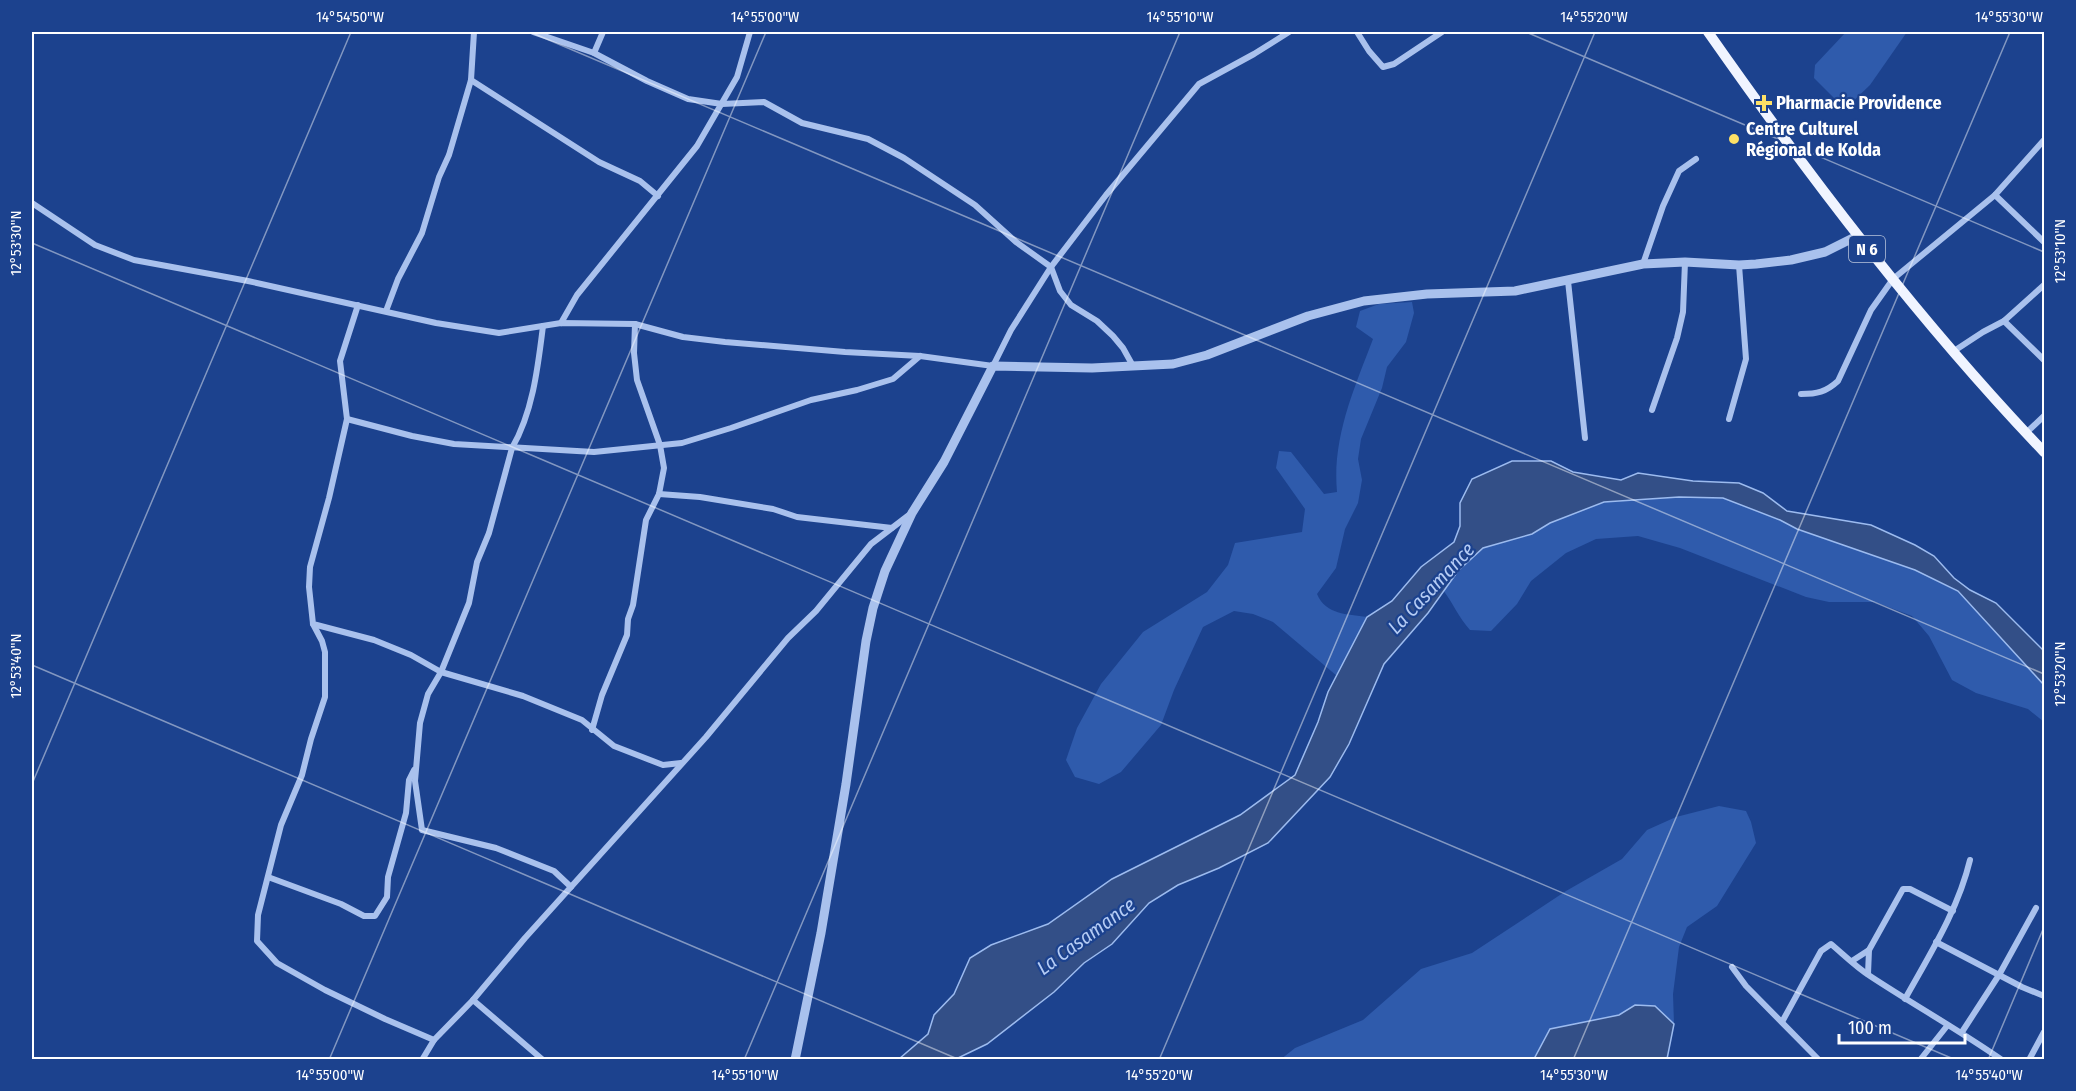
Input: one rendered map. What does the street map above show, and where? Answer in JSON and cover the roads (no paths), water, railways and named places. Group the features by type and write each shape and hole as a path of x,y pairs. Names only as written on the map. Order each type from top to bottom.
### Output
{"main road":[{"name":"N 6","path":"1708,32 1857,236 1954,351 2044,452"}],"street":[{"path":"386,311 398,279 422,233 439,177 449,155 471,80 474,32"},
{"path":"533,32 594,53 647,81 688,99 722,104 764,102 802,123 868,139 904,158 975,205 1016,243 1051,267 1060,291 1071,305 1097,321 1113,336 1133,366"},
{"path":"594,53 603,32"},
{"path":"561,323 576,295 697,146 737,77 750,32"},
{"path":"795,1059 821,933 873,608 885,571 912,513 944,462 1011,330 1051,267 1106,195 1199,84 1289,32"},
{"path":"1357,32 1383,67 1394,64 1442,32"},
{"path":"471,80 599,162 640,181 658,196"},
{"path":"1801,394 1818,394 1828,390 1838,381 1871,310 1893,279 1995,195 2044,140"},
{"path":"1643,264 1679,171 1696,159"},
{"path":"1995,195 2044,242"},
{"path":"32,203 95,245 134,260 248,281 436,323 499,333 561,323 635,324 683,337 742,344 920,356 993,366 1092,368 1189,361 1287,323 1364,301 1427,294 1515,291 1643,264 1685,262 1739,265 1791,260 1824,252 1857,236"},
{"path":"1652,410 1677,338 1683,312 1685,262"},
{"path":"1729,419 1746,359 1739,265"},
{"path":"1568,281 1585,438"},
{"path":"1954,351 2004,321 2044,285"},
{"path":"358,305 340,361 347,419 310,567 309,587 314,624 325,652 325,697 310,739 302,775 281,825 258,915 257,941 277,963 325,990 434,1040"},
{"path":"2004,321 2044,360"},
{"path":"592,730 614,662 627,635 646,520 659,494 664,468 660,446 637,380 634,353 635,324"},
{"path":"543,326 536,375 523,423 512,448 489,533 477,561 469,603 441,672 429,694 420,723 415,781 422,830 496,848 554,871 571,887"},
{"path":"347,419 454,444 594,452 660,446 682,443 812,400 893,379 920,356"},
{"path":"2026,433 2044,416"},
{"path":"659,494 710,498 773,509 797,517 893,528"},
{"path":"422,1059 434,1040 473,1000 789,638 816,611 871,544 912,513"},
{"path":"314,624 374,640 411,655 441,672 523,696 582,720 614,746 663,765 682,763"},
{"path":"268,877 341,904 364,916 375,916 387,897 388,876 406,813 409,780 416,767"},
{"path":"1905,999 1953,911 1965,883 1970,860"},
{"path":"1868,974 1869,950 1903,889 1910,889 1953,911"},
{"path":"1962,1032 1999,975 2036,908"},
{"path":"1936,942 2044,996"},
{"path":"1782,1022 1821,951 1831,944 1868,974 1905,999 1947,1026 1962,1032 2002,1059"},
{"path":"1852,961 1869,950"},
{"path":"1732,967 1746,986 1817,1059"},
{"path":"473,1000 543,1059"},
{"path":"1920,1059 1947,1026"},
{"path":"2029,1059 2044,1032"}],"water":[{"name":"La Casamance","path":"1512,461 1551,461 1573,472 1621,480 1638,473 1693,481 1739,483 1763,493 1787,511 1871,525 1934,556 1954,578 1970,590 1996,603 2044,651 2044,685 1958,591 1915,570 1797,529 1723,498 1679,497 1604,502 1550,523 1532,534 1483,548 1458,571 1428,613 1384,664 1349,744 1330,777 1268,843 1219,868 1178,885 1149,903 1112,944 1084,963 1054,992 987,1044 956,1059 899,1059 928,1034 934,1015 954,994 970,958 991,945 1048,924 1112,879 1240,815 1295,775 1328,692 1367,617 1392,601 1421,567 1454,542 1460,526 1460,503 1472,479"},
{"path":"1635,1005 1655,1006 1674,1024 1667,1059 1534,1059 1550,1029 1619,1015"}],"place":[{"name":"Pharmacie Providence","path":"1764,103"},
{"name":"Centre Culturel Régional de Kolda","path":"1734,139"}]}
